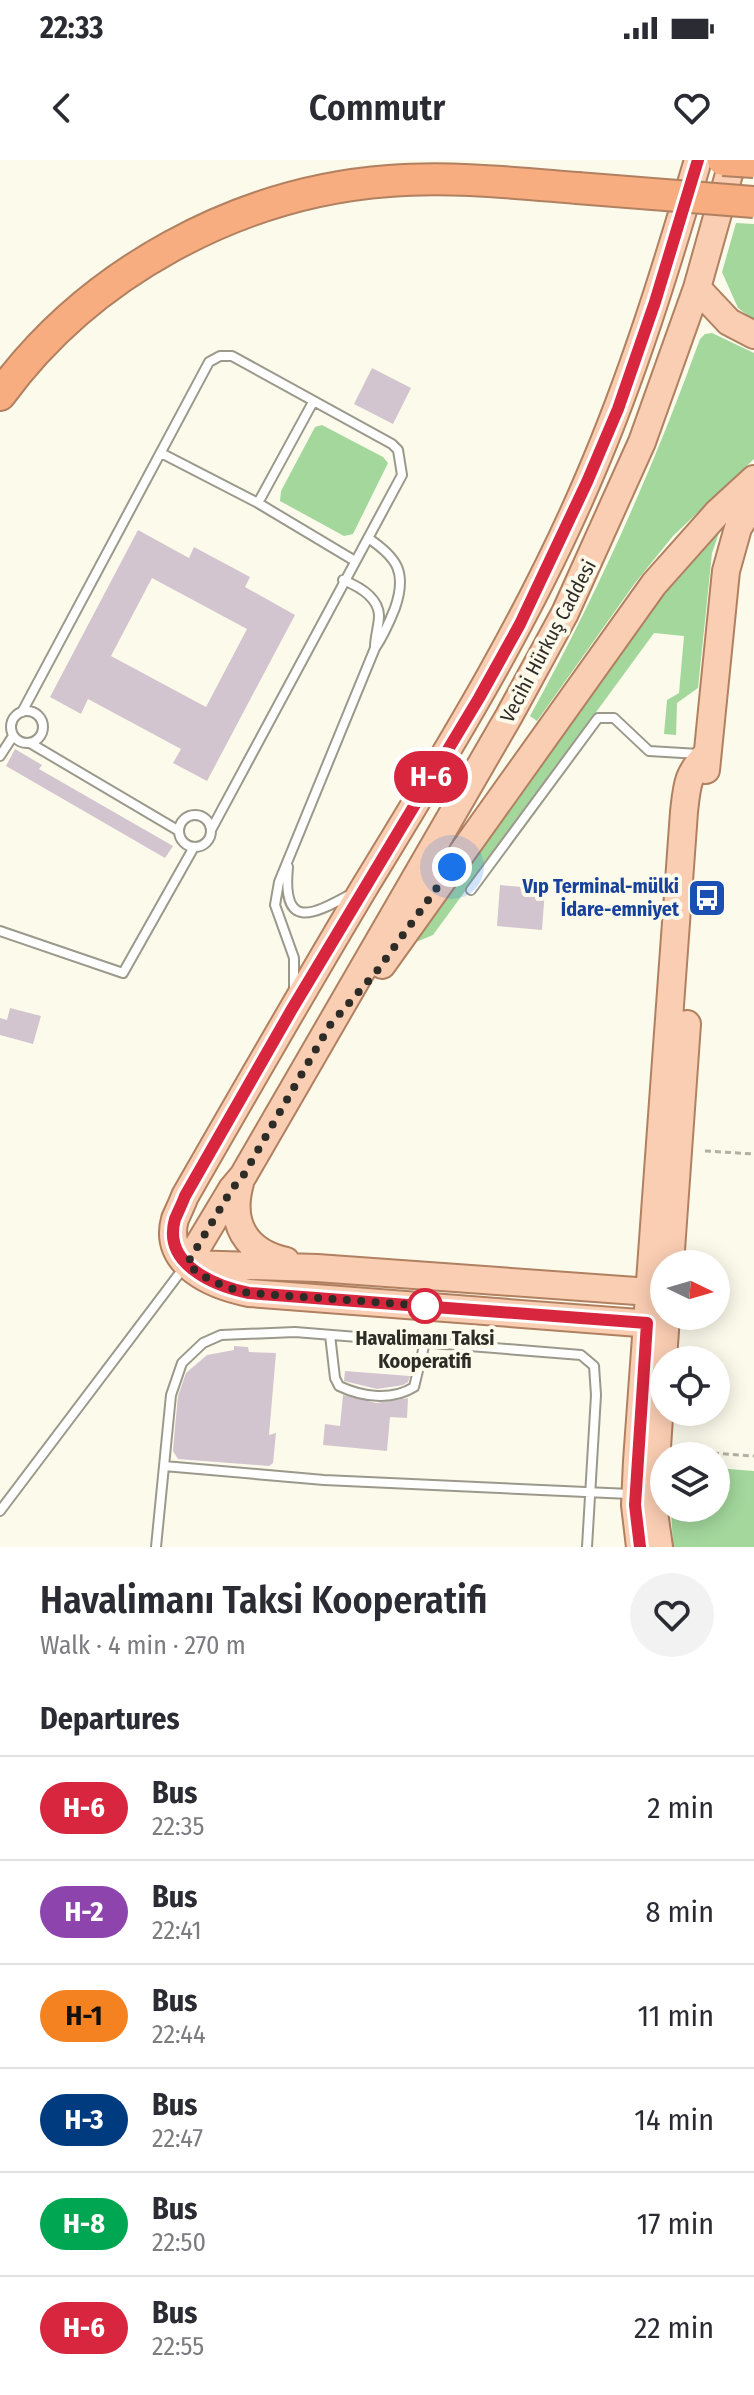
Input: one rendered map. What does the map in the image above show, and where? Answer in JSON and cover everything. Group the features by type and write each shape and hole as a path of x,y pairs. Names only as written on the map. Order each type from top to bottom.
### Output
{"highway":[{"path":"450,160 754,202"},
{"path":"723,160 754,162"},
{"path":"0,395 44,343 122,279 165,250 241,215 310,193 386,181 580,179 754,183"}],"main road":[{"name":"Vecihi Hürkuş Caddesi","path":"698,160 647,328 587,482 520,624 479,698 292,1009 185,1196 174,1221 173,1240 178,1256 187,1264 243,1176 509,716 565,613 642,442 697,288 733,160"},
{"path":"697,288 729,322 754,335"},
{"path":"330,1025 377,971 654,584 718,512 754,479"},
{"path":"671,1250 707,754 726,571 738,528 754,502"},
{"path":"658,1250 685,799 693,769 707,754"},
{"path":"243,1176 236,1197 238,1220 250,1245 278,1259 317,1268"},
{"path":"187,1264 317,1268 650,1292"},
{"path":"187,1264 203,1277 230,1289 249,1293 650,1320"},
{"path":"640,1547 635,1494 659,1330"},
{"path":"659,1547 653,1505 660,1330"}],"lane":[{"path":"0,756 13,736 12,720 22,712 209,362 220,356 232,356 398,450 402,475 204,844 194,847 185,843 179,831 13,736"},
{"path":"258,503 313,402"},
{"path":"161,453 258,503 355,561"},
{"path":"292,1009 294,958 275,905 279,882 375,648 386,633 401,590 402,578 394,561 368,538"},
{"path":"343,580 356,585 376,606 379,614 375,648"},
{"path":"22,712 35,714 42,722 40,737 30,743"},
{"path":"471,890 598,718 614,718 649,751 707,754"},
{"path":"179,831 184,819 193,815 204,817 211,830"},
{"path":"0,931 123,973 194,847"},
{"path":"289,860 288,898 293,907 303,913 324,910 366,886"},
{"path":"0,1511 187,1264"},
{"path":"156,1547 171,1395 182,1363 203,1343 221,1335 243,1333 330,1335 581,1355 594,1366 596,1395 587,1547"},
{"path":"330,1335 335,1378 339,1386 355,1394 400,1396 414,1387 425,1342"},
{"path":"164,1466 324,1480 635,1494"}],"path":[{"path":"705,1151 754,1154"},
{"path":"730,1454 754,1456"}],"green space":[{"path":"736,223 754,224 754,320 738,308 722,272"},
{"path":"712,333 754,353 754,459 673,536 635,583 537,721 530,716 622,531 700,339"},
{"path":"322,425 383,457 388,463 353,534 344,536 280,501 281,491 315,427"},
{"path":"721,527 712,553 698,688 677,703 676,735 664,734 667,700 679,693 684,636 654,633 433,935 416,942 600,677"},
{"path":"730,1469 754,1471 754,1547 673,1547 672,1522 730,1522"}],"building":[{"path":"372,368 411,388 393,424 354,404"},
{"path":"138,530 189,558 194,547 250,577 245,587 295,615 207,781 173,763 181,749 88,699 81,714 50,697","holes":["152,578 247,629 206,707 111,656"]},
{"path":"15,749 42,765 39,769 173,846 165,858 6,766"},
{"path":"500,885 545,889 542,930 497,926"},
{"path":"10,1008 41,1016 33,1044 0,1035 0,1018 7,1020"},
{"path":"234,1346 248,1347 249,1352 276,1353 269,1435 276,1433 273,1463 269,1466 178,1459 173,1451 175,1427 178,1396 186,1373 207,1355 234,1350"},
{"path":"345,1371 410,1376 403,1385 377,1389 344,1381"},
{"path":"343,1395 376,1403 408,1398 407,1418 390,1417 387,1451 323,1445 325,1424 340,1426"}],"bus line":[{"name":"H-6","path":"640,1547 635,1505 647,1323 249,1293 230,1289 203,1277 178,1256 173,1240 174,1221 185,1196 520,624 618,409 647,328 698,160"}],"place":[{"name":"Vıp Terminal-mülki İdare-emniyet","path":"707,898"},
{"name":"Havalimanı Taksi Kooperatifi","path":"425,1306"}],"route":[{"path":"425,1306 429,1306 249,1293 230,1289 203,1277 187,1264 243,1176 330,1025 377,971 452,867"}]}
